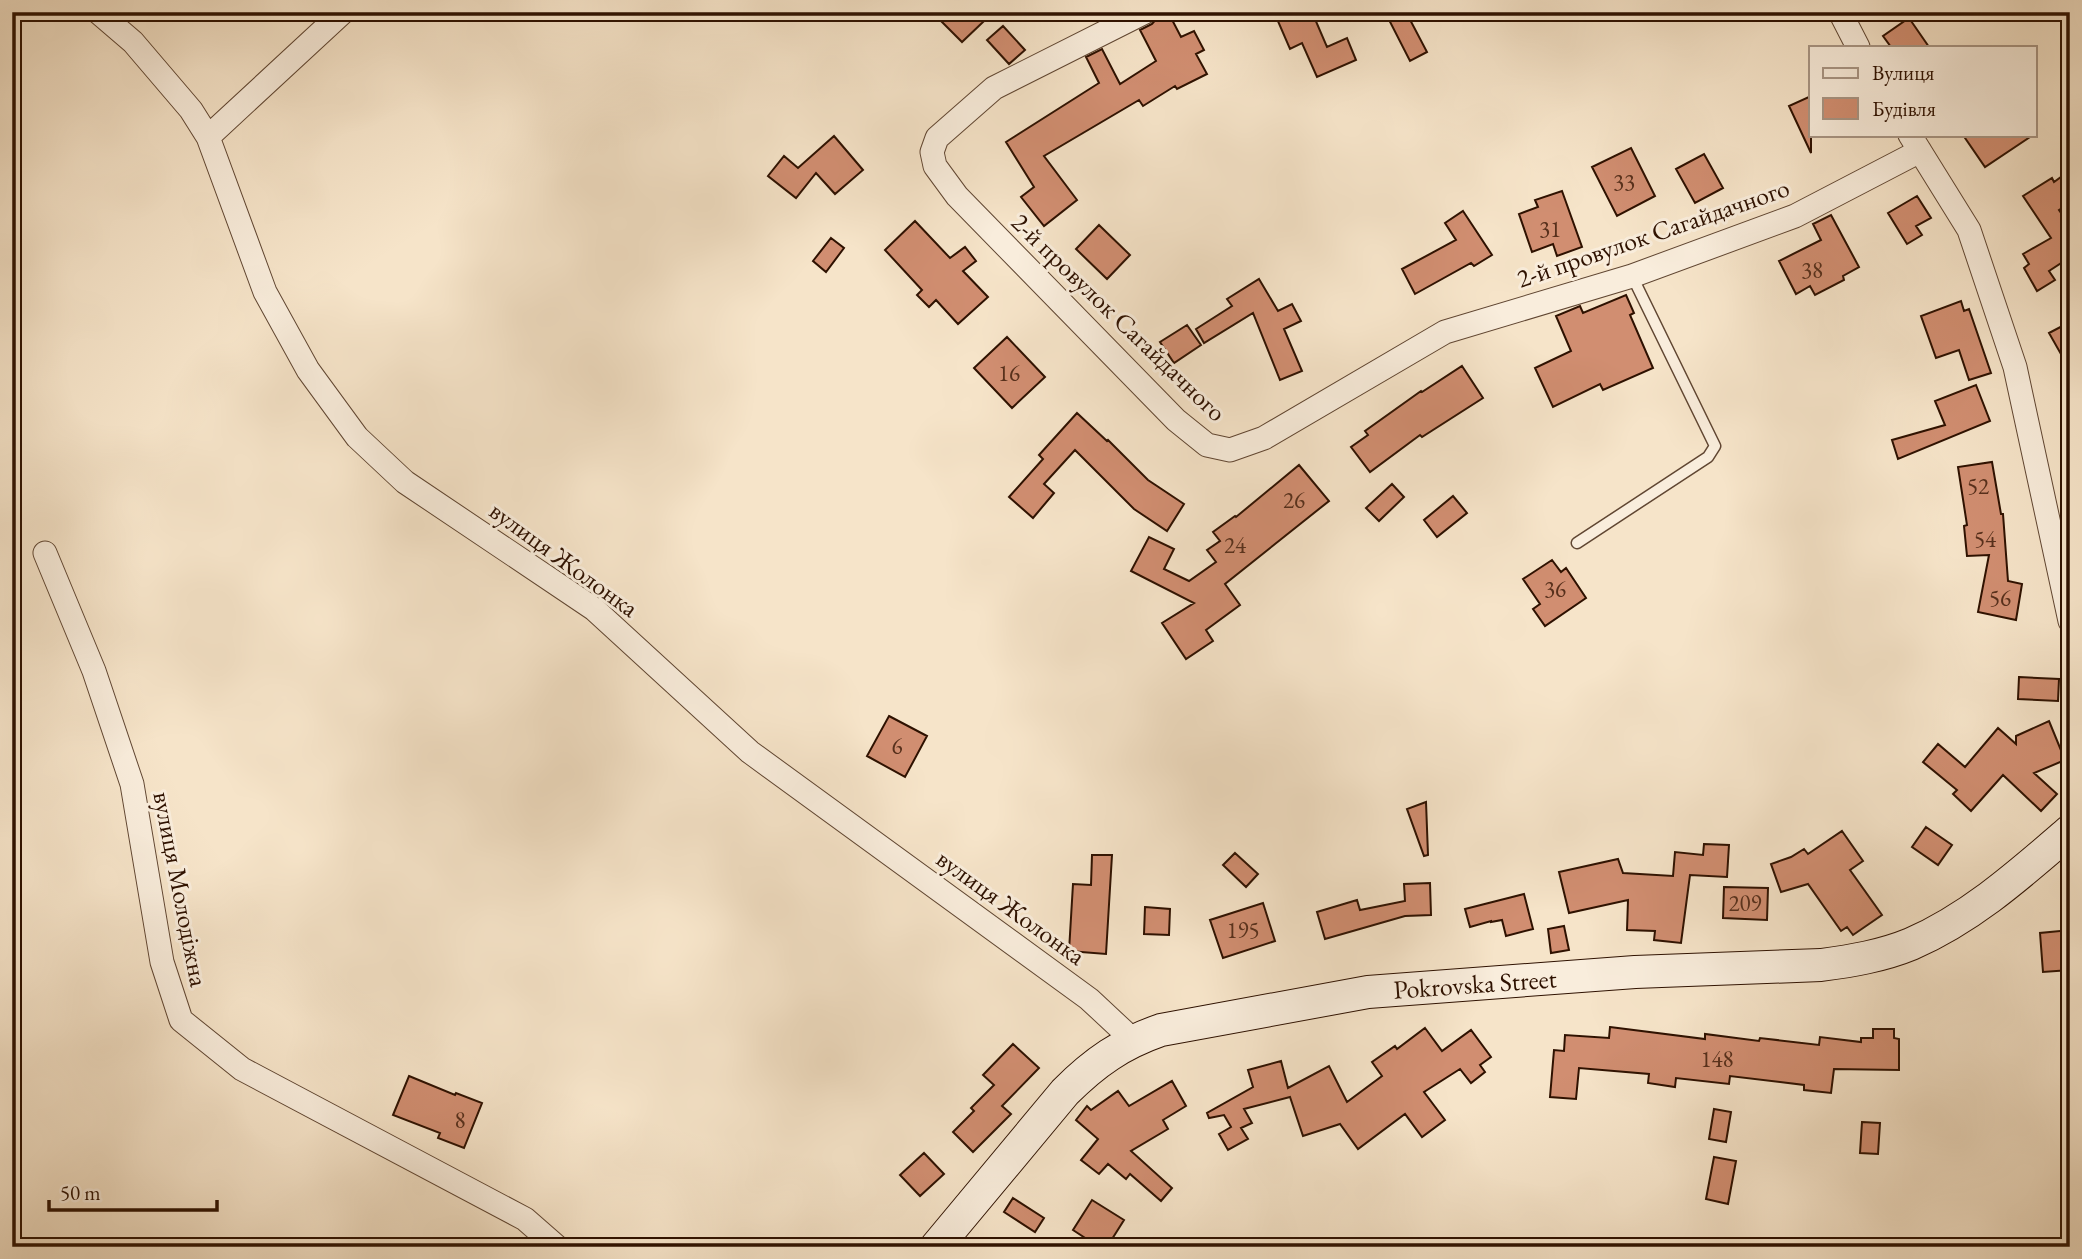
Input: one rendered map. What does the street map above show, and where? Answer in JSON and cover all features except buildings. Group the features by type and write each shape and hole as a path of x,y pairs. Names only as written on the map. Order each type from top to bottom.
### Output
{"street":[{"name":"вулиця Жолонка","path":"98,12 133,42 191,110 208,137 265,292 308,370 357,437 405,482 594,609 750,752 1090,999 1133,1040"},
{"path":"208,137 343,12"},
{"name":"2-й провулок Сагайдачного","path":"1145,12 994,88 937,138 932,152 935,166 957,196 1176,420 1207,445 1230,450 1264,438 1445,332 1632,276 1796,216 1915,143"},
{"path":"1840,12 1857,46"},
{"path":"1915,143 1969,230 2015,367 2070,621"},
{"name":"вулиця Молодіжна","path":"45,553 94,671 132,784 162,962 181,1020 242,1069 525,1219 557,1247"},
{"name":"Pokrovska Street","path":"936,1247 1065,1092 1084,1073 1133,1040 1161,1030 1368,992 1635,972 1821,965 1851,961 1910,945 1967,915 2070,831"}],"lane":[{"path":"1577,543 1708,457 1715,446 1632,276"}]}
